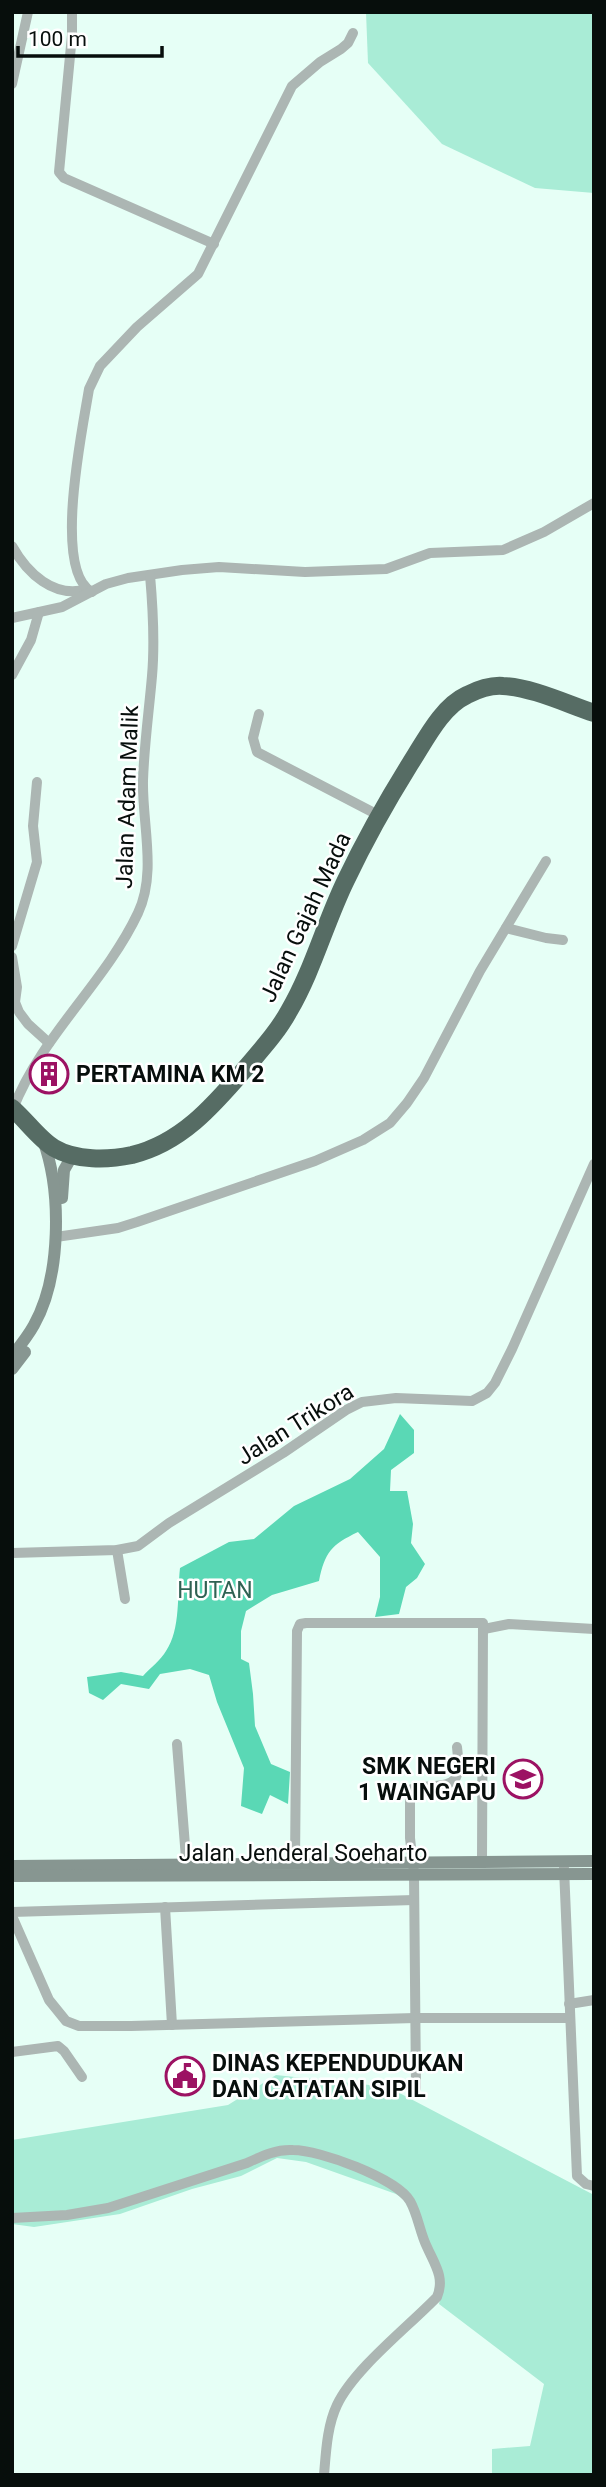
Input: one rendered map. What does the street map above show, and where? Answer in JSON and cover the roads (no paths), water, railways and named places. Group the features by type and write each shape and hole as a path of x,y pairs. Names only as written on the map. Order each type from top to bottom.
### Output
{"highway":[{"name":"Jalan Gajah Mada","path":"13,1108 54,1148 72,1156 99,1159 124,1157 153,1149 190,1126 214,1104 263,1048 289,1011 308,973 341,890 380,816 426,738 452,705 464,696 490,687 513,687 594,713"}],"main road":[{"path":"12,1356 39,1316 60,1236 53,1182 43,1139"},
{"path":"12,1369 43,1326 61,1260 62,1184 64,1170 72,1156"},
{"name":"Jalan Jenderal Soeharto","path":"12,1876 295,1864 413,1868 482,1861 563,1867 594,1874"},
{"name":"Jalan Jenderal Soeharto","path":"12,1866 186,1869 563,1867 594,1861"}],"street":[{"path":"12,84 28,12"},
{"path":"72,12 59,173 64,178 214,244"},
{"path":"90,590 78,578 76,568 72,497 89,389 100,366 109,356 137,327 198,275 292,86 320,62 341,49 353,33"},
{"path":"12,618 62,607 106,584 150,575 212,567 305,572 386,569 430,553 503,550 544,532 594,503"},
{"path":"12,546 31,573 45,584 67,591 90,590"},
{"name":"Jalan Adam Malik","path":"13,1108 25,1080 49,1043 86,995 127,933 140,909 146,889 143,782 154,631 150,575"},
{"path":"12,675 32,640 39,612"},
{"path":"259,714 253,738 257,751 380,816"},
{"path":"12,946 37,862 33,826 37,782"},
{"path":"60,1236 118,1228 137,1222 282,1174 382,1130 396,1117 424,1078 475,978 546,861"},
{"path":"506,928 563,940"},
{"path":"12,957 17,987 15,1002 19,1012 49,1043"},
{"name":"Jalan Trikora","path":"12,1553 117,1550 138,1546 169,1523 362,1402 396,1398 472,1401 487,1393 495,1383 542,1292 594,1164"},
{"path":"117,1550 125,1599"},
{"path":"295,1864 297,1631 300,1624 482,1623 482,1861"},
{"path":"484,1629 520,1624 594,1629"},
{"path":"177,1744 186,1869"},
{"path":"416,2088 410,1790 449,1783 456,1779 460,1772 457,1747"},
{"path":"563,1867 577,2176 586,2184 594,2186"},
{"path":"414,1900 164,1906 12,1914 49,2000 66,2021 79,2026 415,2018 569,2018"},
{"path":"164,1906 172,2025"},
{"path":"569,2004 594,2000"},
{"path":"12,2052 58,2046 82,2077"},
{"path":"12,2218 67,2215 108,2208 247,2163 267,2153 290,2149 309,2151 379,2177 400,2190 410,2202 442,2284 437,2297 375,2357 338,2402 330,2426 324,2475"}],"place":[{"name":"PERTAMINA KM 2","path":"49,1074"},
{"name":"SMK NEGERI 1 WAINGAPU","path":"523,1779"},
{"name":"DINAS KEPENDUDUKAN DAN CATATAN SIPIL","path":"185,2076"}],"park label":[{"name":"HUTAN","path":"215,1590"}]}
